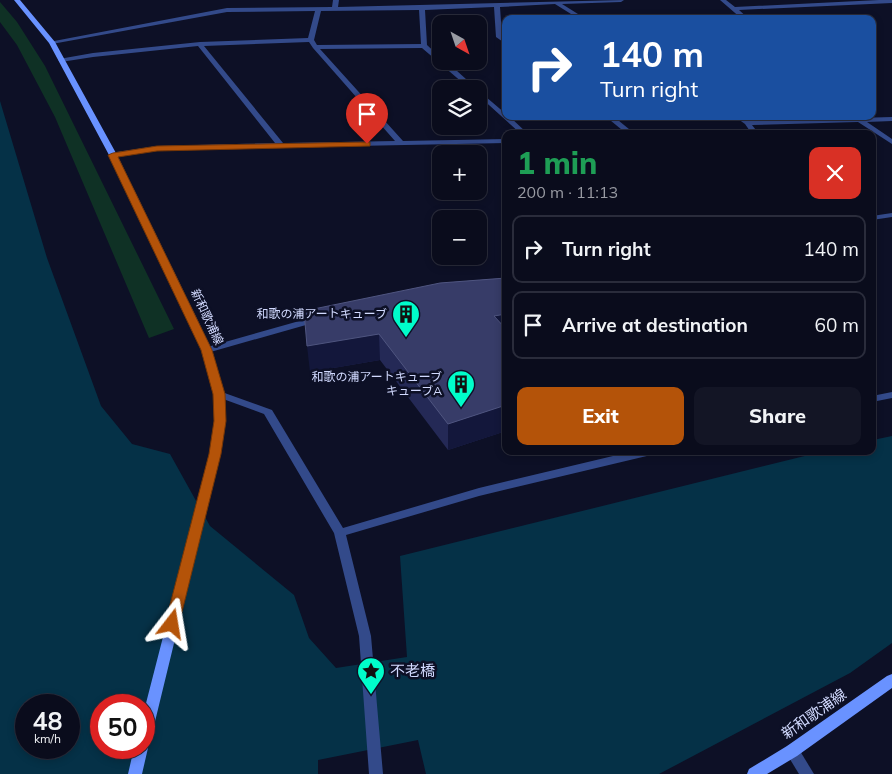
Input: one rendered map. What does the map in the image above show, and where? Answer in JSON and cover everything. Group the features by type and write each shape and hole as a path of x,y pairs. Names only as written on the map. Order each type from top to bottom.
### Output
{"main road":[{"name":"新和歌浦線","path":"17,0 52,42 113,155 206,350 219,394 220,421 215,454 155,694"},
{"name":"新和歌浦線","path":"754,774 792,751 892,680"},
{"path":"135,774 138,759"}],"street":[{"path":"335,9 336,0"},
{"path":"52,42 227,10 422,8 621,0"},
{"path":"722,0 742,15"},
{"path":"735,9 892,1"},
{"path":"557,3 576,15"},
{"path":"496,6 499,37 502,39"},
{"path":"422,8 424,46"},
{"path":"311,40 318,10"},
{"path":"61,60 200,44 311,40"},
{"path":"311,40 401,143"},
{"path":"200,44 281,146"},
{"path":"316,46 424,46 432,53"},
{"path":"452,70 464,80"},
{"path":"487,99 502,113"},
{"path":"876,119 892,119"},
{"path":"510,120 521,130"},
{"path":"613,120 627,130"},
{"path":"743,120 753,130"},
{"path":"747,123 813,120"},
{"path":"860,120 874,130"},
{"path":"876,131 892,142"},
{"path":"113,155 157,148 502,141"},
{"path":"876,217 892,215"},
{"path":"206,350 326,316"},
{"path":"219,394 268,412 340,533 365,636 376,774"},
{"path":"876,398 892,395"},
{"path":"340,533 479,492 634,455"},
{"path":"792,751 807,774"}],"green space":[{"path":"0,2 17,22 45,66 174,329 149,338 55,117 17,45 0,22"}],"water":[{"path":"0,101 47,258 101,406 132,444 170,454 210,526 294,595 309,638 336,668 407,657 400,556 809,455 876,455 876,439 892,436 892,643 850,673 659,774 426,774 418,740 318,760 318,774 0,774"}],"building":[{"path":"502,278 502,315 494,316 502,325 502,406 448,424 379,334 307,346 304,311 440,283"}],"place":[{"name":"和歌の浦アートキューブ","path":"406,338"},
{"name":"和歌の浦アートキューブ キューブA","path":"461,408"},
{"name":"不老橋","path":"371,695"}],"route":[{"path":"172,624 215,454 220,421 219,394 206,350 113,155 157,148 367,144"}]}
